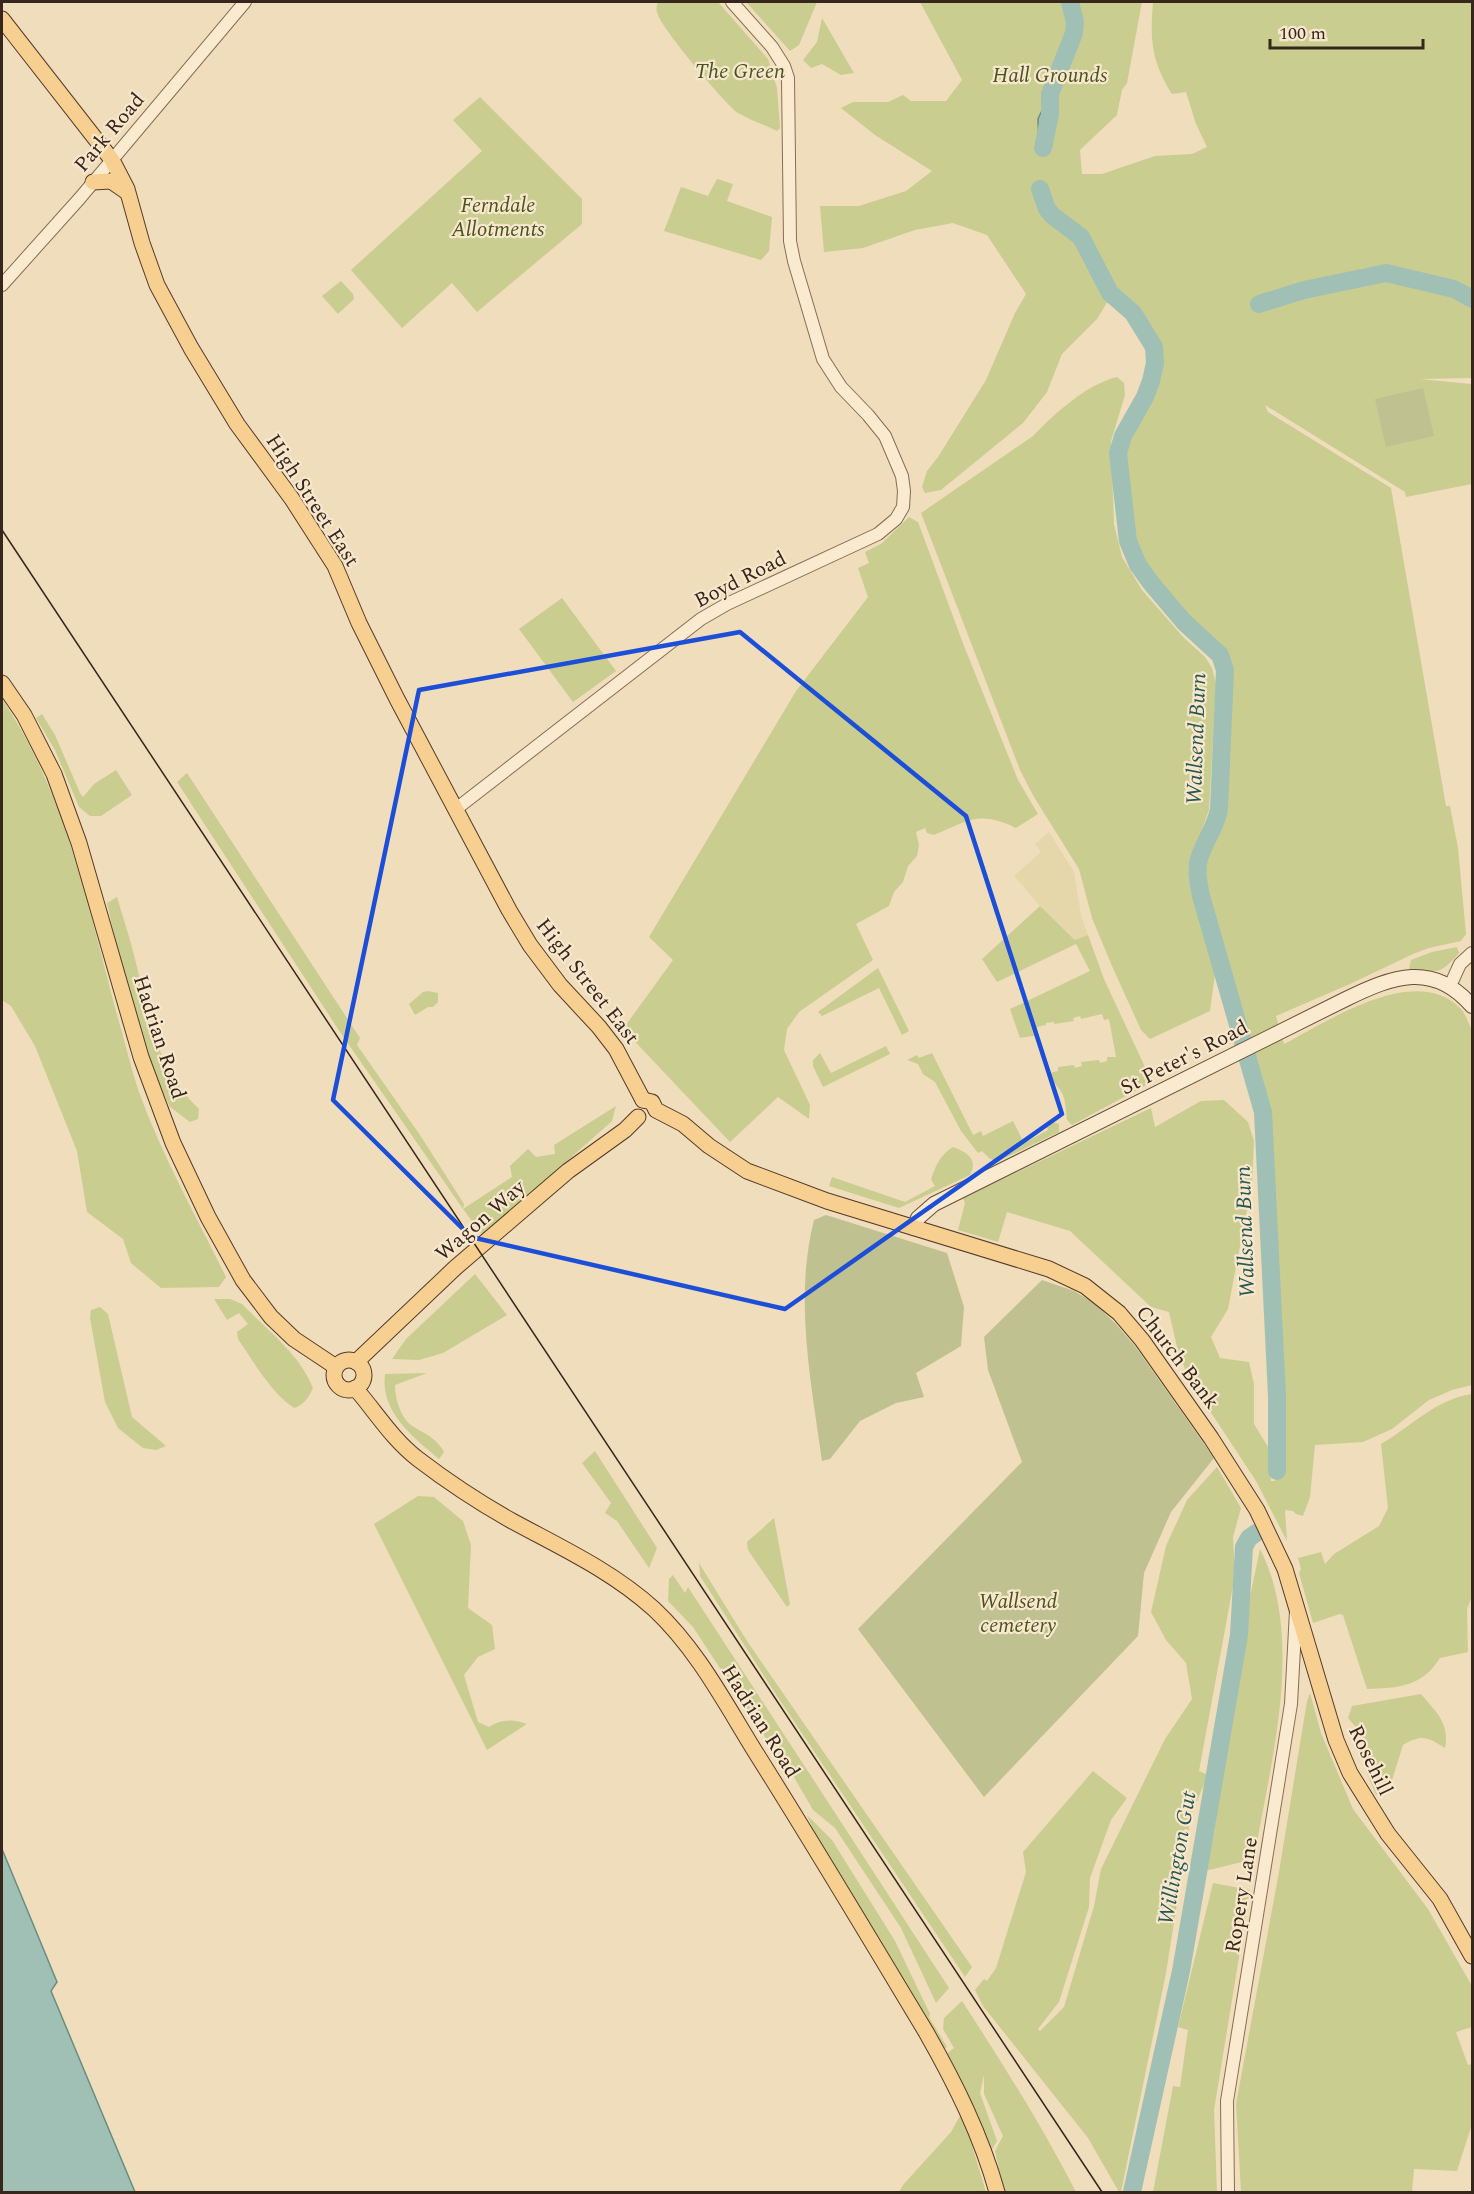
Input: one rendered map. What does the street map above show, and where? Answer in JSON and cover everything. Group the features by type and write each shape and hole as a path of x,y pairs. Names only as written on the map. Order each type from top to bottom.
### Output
{"main road":[{"name":"High Street East","path":"2,19 112,160 129,194 149,266 169,310 237,424 291,499 335,566 359,623 530,945 560,985 616,1049 643,1100"},
{"path":"93,182 111,181 129,194"},
{"name":"Hadrian Road","path":"2,683 24,715 54,774 79,843 141,1057 173,1143 208,1217 243,1280 271,1317 294,1339 336,1367"},
{"name":"St Peter's Road","path":"914,1228 918,1218 934,1203 1381,983 1407,976 1430,978 1450,986"},
{"path":"1450,986 1473,1006"},
{"path":"643,1100 652,1102 656,1110 651,1119 644,1120 638,1117 635,1111 636,1105 643,1100"},
{"name":"Church Bank","path":"656,1110 683,1124 747,1171 818,1197 1049,1269 1085,1286 1109,1304 1142,1340 1211,1438 1249,1497 1280,1558"},
{"name":"Wagon Way","path":"356,1362 455,1269 568,1171 625,1130 638,1117"},
{"path":"347,1360 356,1362 362,1369 363,1378 355,1388 347,1389 339,1386 334,1377 336,1367 347,1360"},
{"name":"Hadrian Road","path":"355,1388 389,1433 418,1459 485,1505 618,1580 652,1608 684,1641 769,1773 947,2069 975,2128 997,2193"},
{"name":"Rosehill","path":"1280,1558 1297,1604 1336,1740 1350,1773 1388,1834 1440,1899 1473,1956"}],"street":[{"name":"Park Road","path":"2,285 112,160 245,2"},
{"name":"Boyd Road","path":"456,809 701,619 727,604 878,534 896,519 903,507 904,483 889,444 879,428 841,387 828,368 820,351 794,261 790,241 789,83 784,66 772,47 732,2"},
{"path":"1450,986 1460,964 1473,953"},
{"name":"Ropery Lane","path":"1228,2193 1227,2101 1291,1704 1297,1604"}],"highlighted area":[{"path":"740,632 966,816 1062,1114 785,1309 471,1237 333,1100 419,690"}],"shaded area":[{"path":"1049,832 1074,872 1081,915 1088,935 1076,940 1040,906 1014,876 1041,852 1035,844"}],"green space":[{"name":"The Green","path":"658,2 718,2 768,59 777,88 780,128 777,131 738,113 720,96 663,23 657,11"},
{"path":"746,2 817,2 799,45 790,51"},
{"name":"Hall Grounds","path":"920,2 1142,2 1127,83 1122,90 1117,115 1080,150 1082,174 1102,174 1155,156 1192,154 1207,147 1196,124 1186,92 1172,94 1160,71 1152,39 1153,2 1472,2 1472,378 1420,379 1471,384 1472,484 1406,497 1405,492 1265,405 1268,412 1391,488 1446,806 1450,806 1458,848 1466,934 1461,941 1413,954 1276,1016 1284,1044 1348,1010 1397,993 1421,991 1443,996 1462,1010 1465,1015 1472,1030 1472,1385 1452,1390 1429,1400 1392,1429 1363,1442 1315,1445 1310,1497 1303,1516 1285,1510 1287,1541 1256,1481 1189,1379 1178,1351 1169,1312 1151,1307 1070,1231 1007,1212 998,1242 958,1230 965,1203 963,1198 1151,1108 1155,1127 1201,1101 1224,1100 1248,1122 1254,1141 1252,1183 1228,1309 1211,1337 1220,1358 1249,1362 1254,1384 1254,1424 1270,1450 1271,1481 1275,1481 1279,1473 1280,1392 1267,1114 1202,874 1223,811 1230,675 1224,655 1219,648 1194,628 1171,602 1149,573 1138,552 1130,531 1122,467 1125,441 1157,383 1160,367 1159,352 1154,338 1138,312 1116,288 1097,319 1062,354 1047,392 1023,423 941,490 925,493 922,487 927,471 986,380 1015,313 1026,294 987,235 953,223 915,230 863,248 824,252 820,206 859,206 906,191 932,171 875,135 841,108 853,102 888,102 903,95 911,101 946,101 962,80"},
{"path":"822,18 854,73 841,75 822,64 811,68 803,60 817,42"},
{"name":"Ferndale Allotments","path":"480,97 582,199 582,224 477,312 452,283 402,328 351,270 482,151 453,120"},
{"path":"717,179 733,184 727,201 772,217 769,251 761,260 664,231 681,187 708,196"},
{"path":"341,281 353,294 354,299 338,314 322,296"},
{"path":"1117,377 1124,383 1125,395 1111,441 1114,524 1122,557 1142,590 1183,637 1205,657 1212,668 1216,684 1209,810 1188,869 1215,974 1210,1011 1150,1039 1141,1030 1112,966 1092,918 1079,869 1020,770 921,513 1033,436 1051,418 1083,393"},
{"path":"1423,388 1434,436 1386,447 1375,399"},
{"path":"909,517 918,522 964,646 1018,780 1038,814 1016,828 983,819 965,822 934,835 927,833 925,828 916,832 919,845 917,856 908,866 903,882 894,892 889,906 856,924 873,960 799,1012 787,1029 784,1050 810,1105 809,1119 778,1097 730,1142 623,1029 673,960 649,937 796,691 868,597 858,568 869,563 865,552 881,544"},
{"path":"562,598 616,671 573,702 519,629"},
{"path":"2,699 24,736 60,814 86,897 133,1075 169,1163 226,1277 219,1287 161,1288 131,1263 123,1239 87,1212 77,1151 35,1046 11,1006 2,1000"},
{"path":"42,714 55,735 83,797 94,784 116,770 132,795 101,816 90,816 79,807 55,750 36,718"},
{"path":"187,773 360,1038 357,1045 422,1138 464,1204 463,1209 340,1032 177,782"},
{"path":"117,897 150,1020 163,1058 184,1093 199,1109 198,1119 190,1122 170,1107 152,1069 126,988 107,903"},
{"path":"1040,906 1075,940 1088,935 1104,979 1152,1082 1072,1125 1067,1120 1063,1095 1050,1073 1058,1071 1058,1067 1074,1065 1075,1068 1082,1066 1081,1062 1099,1060 1100,1063 1107,1061 1107,1057 1116,1057 1109,1019 1104,1020 1102,1014 1081,1019 1080,1016 1073,1018 1074,1021 1046,1023 1046,1025 1037,1027 1038,1035 1020,1038 1010,1009 1090,971 1076,944 997,982 982,959"},
{"path":"1457,947 1459,953 1442,969 1432,971 1409,969 1411,960 1432,952"},
{"path":"878,968 909,1031 902,1035 879,988 822,1016 818,1012"},
{"path":"423,992 438,993 438,1002 433,1007 428,1007 415,1015 409,1004"},
{"path":"886,1046 890,1054 823,1087 813,1066 813,1060 820,1053 831,1073"},
{"path":"932,1053 973,1135 981,1131 983,1136 1013,1121 1024,1143 1048,1130 1046,1125 1052,1122 1059,1124 1059,1132 997,1162 982,1151 978,1153 961,1131 935,1082 923,1074 918,1064 907,1060 917,1055 919,1058"},
{"path":"616,1106 612,1121 483,1236 463,1209 512,1177 510,1166 528,1149 536,1157 555,1154 554,1145"},
{"path":"953,1147 972,1160 970,1175 899,1208 829,1186 832,1177 905,1202 935,1186 931,1179 937,1165 945,1153"},
{"path":"826,1215 947,1253 964,1307 961,1346 916,1373 924,1397 896,1403 860,1421 830,1459 822,1461 806,1340 805,1280 814,1220"},
{"path":"475,1274 507,1315 443,1353 419,1360 392,1359 406,1339"},
{"name":"Wallsend cemetery","path":"1042,1280 1074,1291 1094,1303 1116,1324 1135,1346 1214,1458 1171,1512 1144,1573 1138,1636 984,1797 858,1629 1022,1462 988,1370 984,1337"},
{"path":"214,1299 230,1299 242,1304 291,1353 313,1388 303,1403 294,1408 277,1394 238,1339 237,1332 248,1324 239,1313 227,1320"},
{"path":"100,1307 108,1314 132,1417 166,1446 156,1450 143,1448 118,1428 105,1402 90,1318 91,1310"},
{"path":"427,1373 395,1385 396,1395 401,1412 407,1421 441,1447 444,1452 439,1459 400,1422 393,1412 385,1388 385,1374"},
{"path":"1472,1394 1472,1596 1467,1609 1468,1652 1440,1658 1425,1675 1408,1684 1367,1689 1343,1615 1313,1623 1299,1573 1301,1569 1298,1558 1321,1552 1325,1564 1334,1554 1379,1526 1388,1508 1381,1444 1436,1407 1447,1401"},
{"path":"595,1451 657,1548 649,1568 617,1521 605,1513 611,1503 582,1463"},
{"path":"1217,1467 1241,1508 1233,1537 1235,1575 1199,1771 1208,1775 1191,1815 1166,1973 1121,2192 1119,2192 1088,2138 983,2006 975,1990 984,1979 987,1981 996,1968 1026,1872 1023,1852 1093,1771 1127,1798 1111,1820 1090,1878 1089,1907 1059,2002 1038,2029 1040,2031 1064,2007 1094,1906 1101,1869 1165,1739 1192,1699 1186,1663 1166,1640 1151,1612 1166,1546 1187,1500"},
{"path":"418,1496 434,1497 463,1521 471,1545 468,1608 492,1625 495,1649 478,1657 464,1675 478,1722 489,1727 498,1722 508,1721 527,1724 487,1750 374,1524"},
{"path":"774,1518 790,1604 787,1607 748,1550 747,1542"},
{"path":"1260,1549 1274,1584 1281,1622 1283,1662 1275,1743 1254,1859 1205,1871 1214,1833 1240,1644"},
{"path":"699,1563 747,1641 972,1967 965,1977 775,1693 700,1576"},
{"path":"673,1575 685,1593 688,1587 949,1988 936,2003 901,1928 835,1828 813,1810 791,1772 767,1740 693,1627 668,1601 669,1579"},
{"path":"1310,1693 1321,1733 1353,1809 1428,1909 1472,1986 1472,2027 1456,2032 1468,2065 1472,2064 1472,2124 1457,2171 1414,2169 1412,2192 1241,2192 1236,2104"},
{"path":"1421,1694 1437,1712 1444,1725 1445,1748 1424,1738 1415,1739 1403,1745 1388,1793 1376,1795 1366,1771 1369,1756 1361,1733 1348,1718 1352,1706"},
{"path":"807,1815 832,1840 895,1941 930,2014 929,2017 947,2047 942,2050 822,1851"},
{"path":"1213,1883 1250,1890 1214,2110 1217,2192 1153,2192 1173,2086 1180,2087 1188,2030 1178,2027"},
{"path":"962,2001 1022,2095 1076,2192 1004,2192 995,2151 1003,2136 984,2094 984,2075 980,2093 997,2141 991,2151 945,2055 954,2048 943,2029 944,2018"},
{"path":"962,2112 986,2192 899,2192 951,2132"}],"water":[{"path":"1050,94 1055,103 1058,103 1055,125 1047,148 1039,147 1038,119"},
{"path":"2,1849 57,1982 51,1991 135,2192 2,2192"}],"waterway":[{"name":"Wallsend Burn","path":"1043,148 1050,114 1050,94 1074,33 1075,22 1070,2"},
{"name":"Wallsend Burn","path":"1040,189 1047,209 1081,237 1110,293 1133,313 1154,347 1155,363 1151,381 1145,397 1123,436 1118,453 1128,541 1138,565 1151,583 1184,622 1220,655 1225,670 1219,809 1197,867 1201,896 1263,1112 1277,1396 1277,1471"},
{"path":"1259,304 1304,290 1386,273 1454,289 1472,299"},
{"name":"Willington Gut","path":"1132,2192 1181,1971 1239,1635 1244,1547 1249,1538 1256,1533"}],"tram line":[{"path":"2,530 1102,2192"}]}
